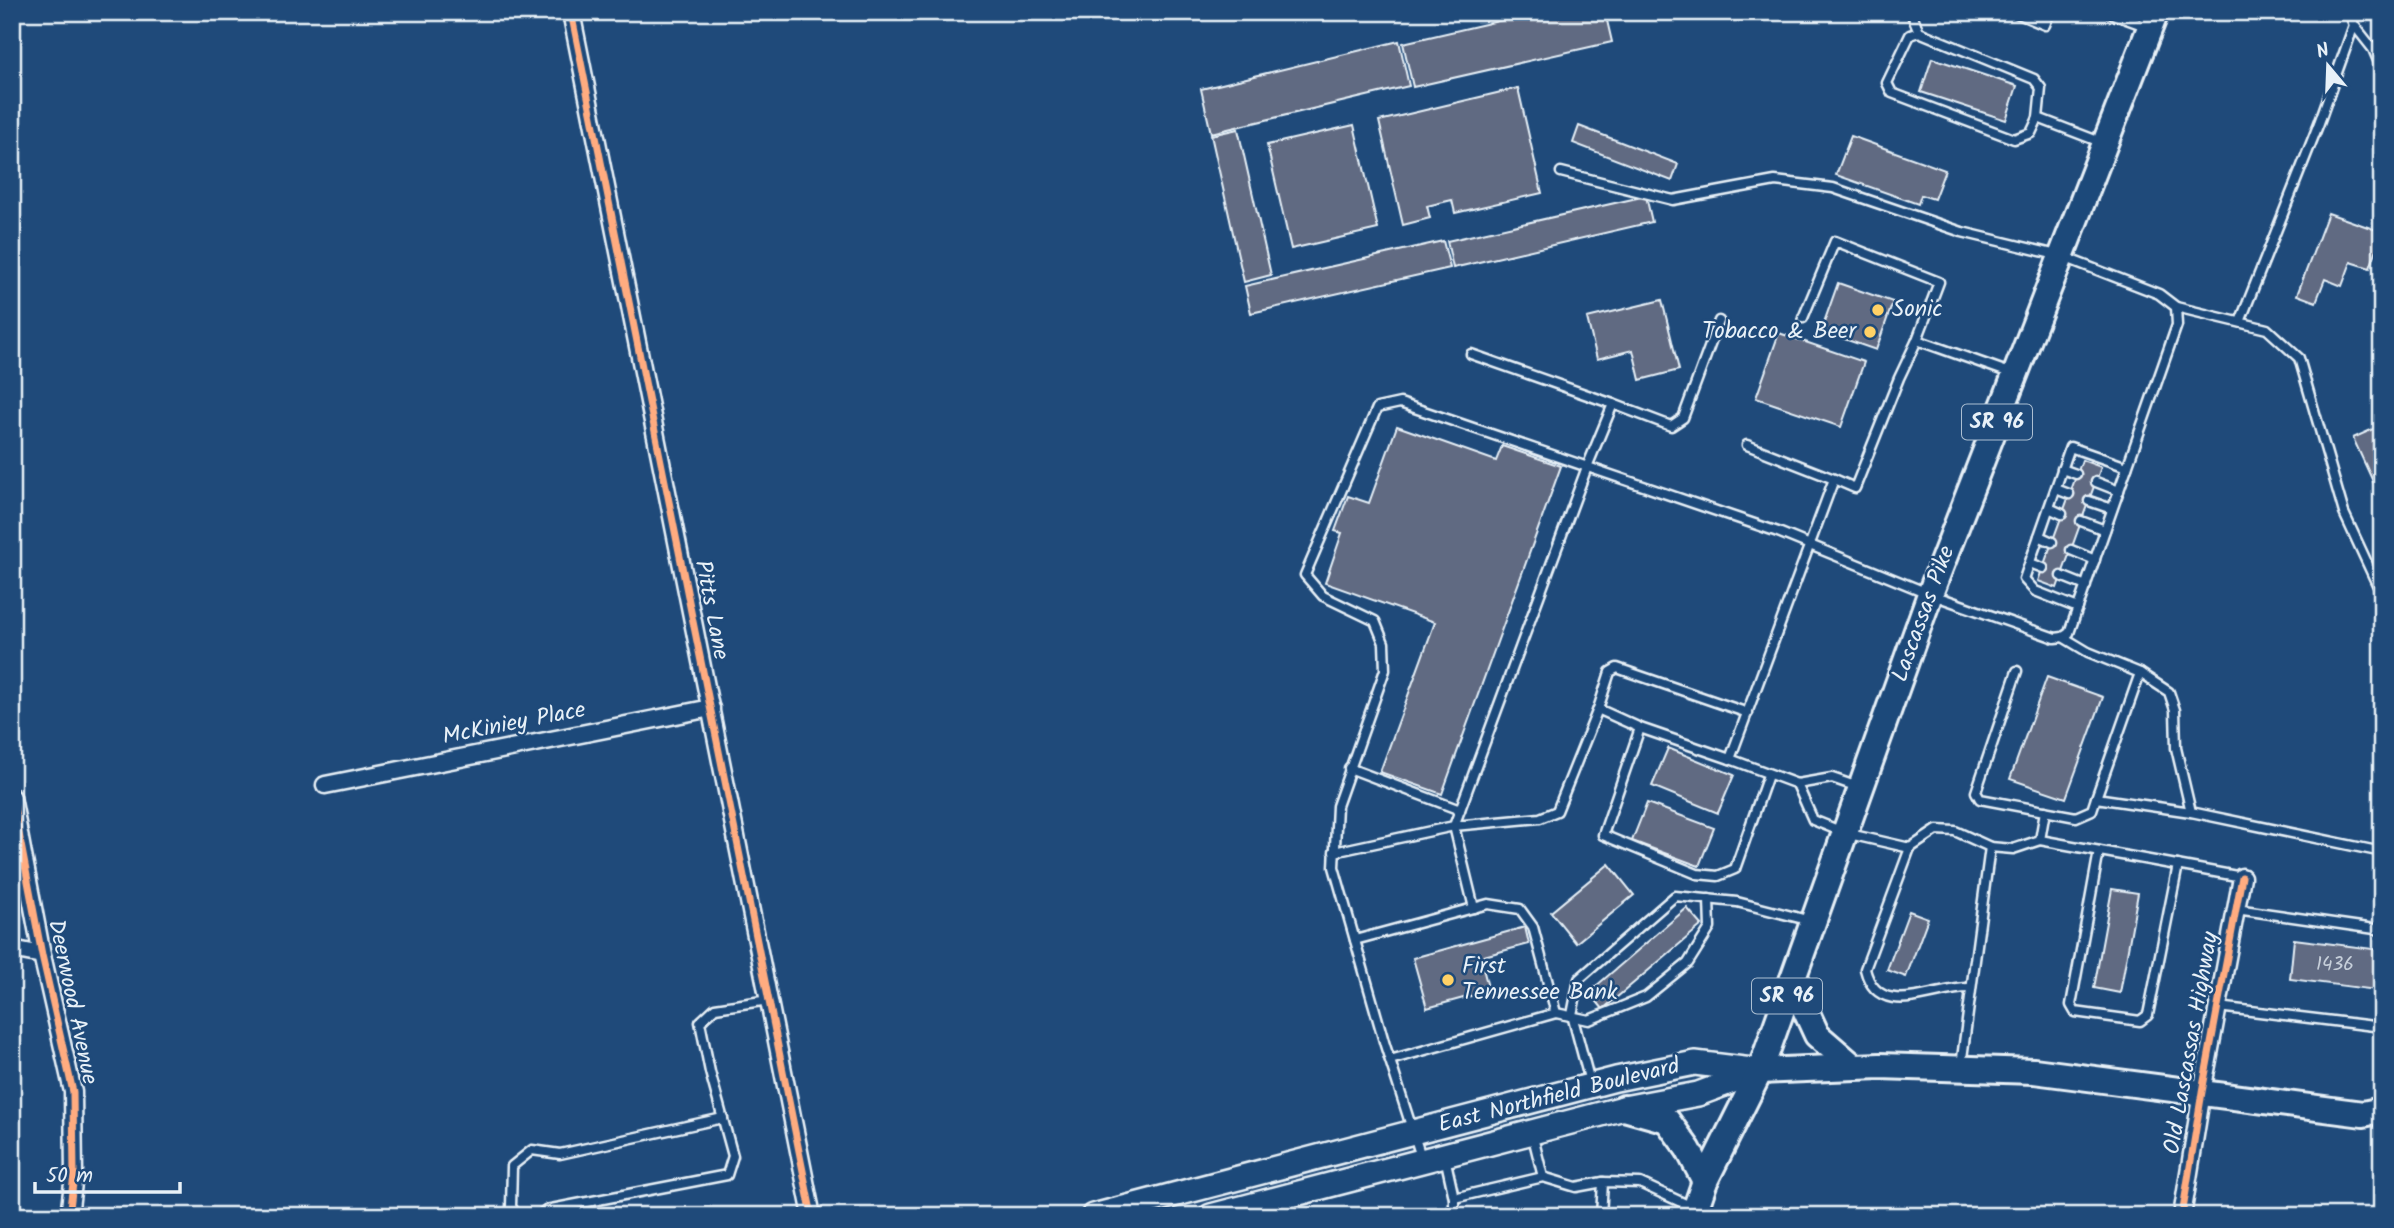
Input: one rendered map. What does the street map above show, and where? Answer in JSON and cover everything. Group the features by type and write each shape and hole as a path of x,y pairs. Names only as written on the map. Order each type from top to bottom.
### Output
{"main road":[{"name":"Lascassas Pike","path":"1694,1212 1705,1181 1760,1071 1930,594 2153,20"},
{"path":"1792,981 1817,1035 1854,1067"},
{"name":"East Northfield Boulevard","path":"1093,1216 1120,1212 1591,1085 1695,1063 1760,1071"},
{"path":"1760,1071 1880,1066 2034,1071 2372,1112 2382,1131"},
{"name":"East Northfield Boulevard","path":"1211,1216 1252,1210 1433,1157 1624,1108 1698,1094 1760,1071"},
{"path":"1624,1108 1667,1120 1688,1149 1705,1181"}],"street":[{"name":"Pitts Lane","path":"571,12 812,1216"},
{"name":"McKiniey Place","path":"325,785 711,708"},
{"name":"Deerwood Avenue","path":"12,797 42,956 73,1093 74,1175 69,1216"},
{"name":"Old Lascassas Highway","path":"2182,1216 2242,877"},
{"path":"12,948 42,956"}],"lane":[{"path":"1911,12 1919,32"},
{"path":"2014,12 2045,25 2050,12"},
{"path":"2107,12 2153,20"},
{"path":"2349,12 2382,70"},
{"path":"2240,322 2319,124 2354,25"},
{"path":"1919,32 2034,79 2040,88 2038,118 2031,133 2014,139 1892,93 1887,83 1910,35 1919,32"},
{"path":"2038,118 2105,144"},
{"path":"1561,172 1673,200 1775,181 1833,188 1962,232 2062,256 2159,294 2176,307 2267,329 2299,358 2344,513 2382,594"},
{"path":"1747,445 1855,488 1939,282 1835,241 1803,318"},
{"path":"1454,1216 1454,1198 1433,1157 1413,1133 1334,867 1336,806 1385,670 1384,643 1376,621 1323,596 1305,575 1377,408 1400,403 1777,532 1930,594 2055,638 2063,637 2069,633 2177,325 2176,307"},
{"path":"1471,354 1671,426 1683,418 1719,321"},
{"path":"1917,340 2015,374"},
{"path":"1474,908 1454,826 1587,467 1613,404"},
{"path":"2078,608 2035,591 2024,579 2062,469 2070,447 2127,467"},
{"path":"2062,469 2076,474"},
{"path":"1730,759 1834,479"},
{"path":"2096,482 2119,491"},
{"path":"2056,489 2070,494"},
{"path":"2089,501 2112,509"},
{"path":"2049,508 2062,514"},
{"path":"2081,521 2105,530"},
{"path":"2039,537 2052,542"},
{"path":"2071,550 2095,560"},
{"path":"2030,563 2043,568"},
{"path":"2061,576 2086,586"},
{"path":"2063,637 2088,652 2140,673 2169,692 2175,710 2176,748 2191,813"},
{"path":"1334,852 1454,826 1540,818 1557,811 1610,672 1617,668 1748,713"},
{"path":"2017,671 1976,792 1980,799 2076,817 2092,810 2140,673"},
{"path":"1598,709 1640,728 1797,784 1832,778 1861,788"},
{"path":"1640,728 1603,835 1697,874 1718,876 1735,869 1768,775"},
{"path":"1349,768 1460,810"},
{"path":"1797,784 1813,820 1845,834 1910,848"},
{"path":"2096,798 2191,813 2382,852"},
{"path":"2040,840 2045,811"},
{"path":"1970,988 1957,987 1893,999 1880,994 1868,981 1866,969 1910,848 1937,830 1955,831 1990,847 2013,849 2040,840 2242,877"},
{"path":"1961,1069 1990,847"},
{"path":"2099,851 2071,1005 2075,1012 2140,1021 2148,1015 2178,865"},
{"path":"1591,1085 1572,1015 1579,979 1675,895 1737,902 1812,921"},
{"path":"1390,1060 1556,1013 1589,1020 1646,997 1688,963 1710,928 1709,899"},
{"path":"1355,940 1488,904 1520,909 1533,927 1556,1013"},
{"path":"2236,909 2382,930"},
{"path":"539,1216 546,1210 727,1175 733,1156 700,1022 715,1008 769,1000"},
{"path":"2218,1007 2382,1027"},
{"path":"518,1216 511,1207 512,1166 532,1150 560,1154 723,1118"},
{"path":"1532,1132 1543,1177"},
{"path":"1454,1198 1543,1177 1576,1187 1603,1182 1640,1183 1694,1212"},
{"path":"1601,1216 1603,1182"}],"building":[{"path":"1537,12 1605,12 1612,42 1413,87 1403,43"},
{"path":"1399,41 1409,86 1211,133 1201,89"},
{"path":"1932,58 2017,86 2006,120 1921,92"},
{"path":"1518,88 1542,193 1455,213 1452,200 1427,206 1430,218 1403,225 1379,121"},
{"path":"1354,125 1378,229 1291,249 1267,145"},
{"path":"1579,126 1678,164 1672,181 1573,143"},
{"path":"1238,129 1271,275 1244,282 1211,135"},
{"path":"1851,136 1945,170 1934,199 1921,195 1918,204 1836,175"},
{"path":"1646,196 1652,222 1453,268 1447,241"},
{"path":"2328,213 2382,232 2382,235 2370,268 2351,262 2342,286 2325,279 2316,302 2297,295"},
{"path":"1443,241 1450,268 1251,313 1245,286"},
{"path":"1838,283 1893,302 1876,350 1821,331"},
{"path":"1662,300 1679,370 1640,380 1633,350 1597,359 1587,318"},
{"path":"1779,333 1864,362 1841,427 1756,398"},
{"path":"2382,425 2382,501 2353,438"},
{"path":"1397,426 1496,461 1502,446 1561,466 1442,794 1380,772 1435,622 1325,583 1342,533 1335,531 1348,496 1369,503"},
{"path":"2082,460 2101,467 2057,588 2038,581"},
{"path":"2382,516 2382,535 2374,519"},
{"path":"2047,677 2103,697 2066,798 2010,779"},
{"path":"1668,748 1734,775 1718,813 1652,786"},
{"path":"1647,803 1714,828 1699,866 1632,841"},
{"path":"1609,864 1634,895 1576,943 1551,912"},
{"path":"2112,889 2138,893 2120,993 2094,988"},
{"path":"1687,908 1702,925 1603,1009 1589,992"},
{"path":"1909,911 1928,918 1906,977 1887,970"},
{"path":"1525,927 1529,944 1480,957 1489,991 1427,1008 1413,958"},
{"path":"2294,939 2381,950 2376,990 2290,979"}],"cycle path":[{"path":"571,12 812,1216"},
{"path":"12,797 42,955 73,1092 74,1175 69,1216"},
{"path":"2182,1216 2242,877"}],"place":[{"name":"Sonic","path":"1878,310"},
{"name":"Tobacco & Beer","path":"1870,332"},
{"name":"First Tennessee Bank","path":"1448,980"}]}
